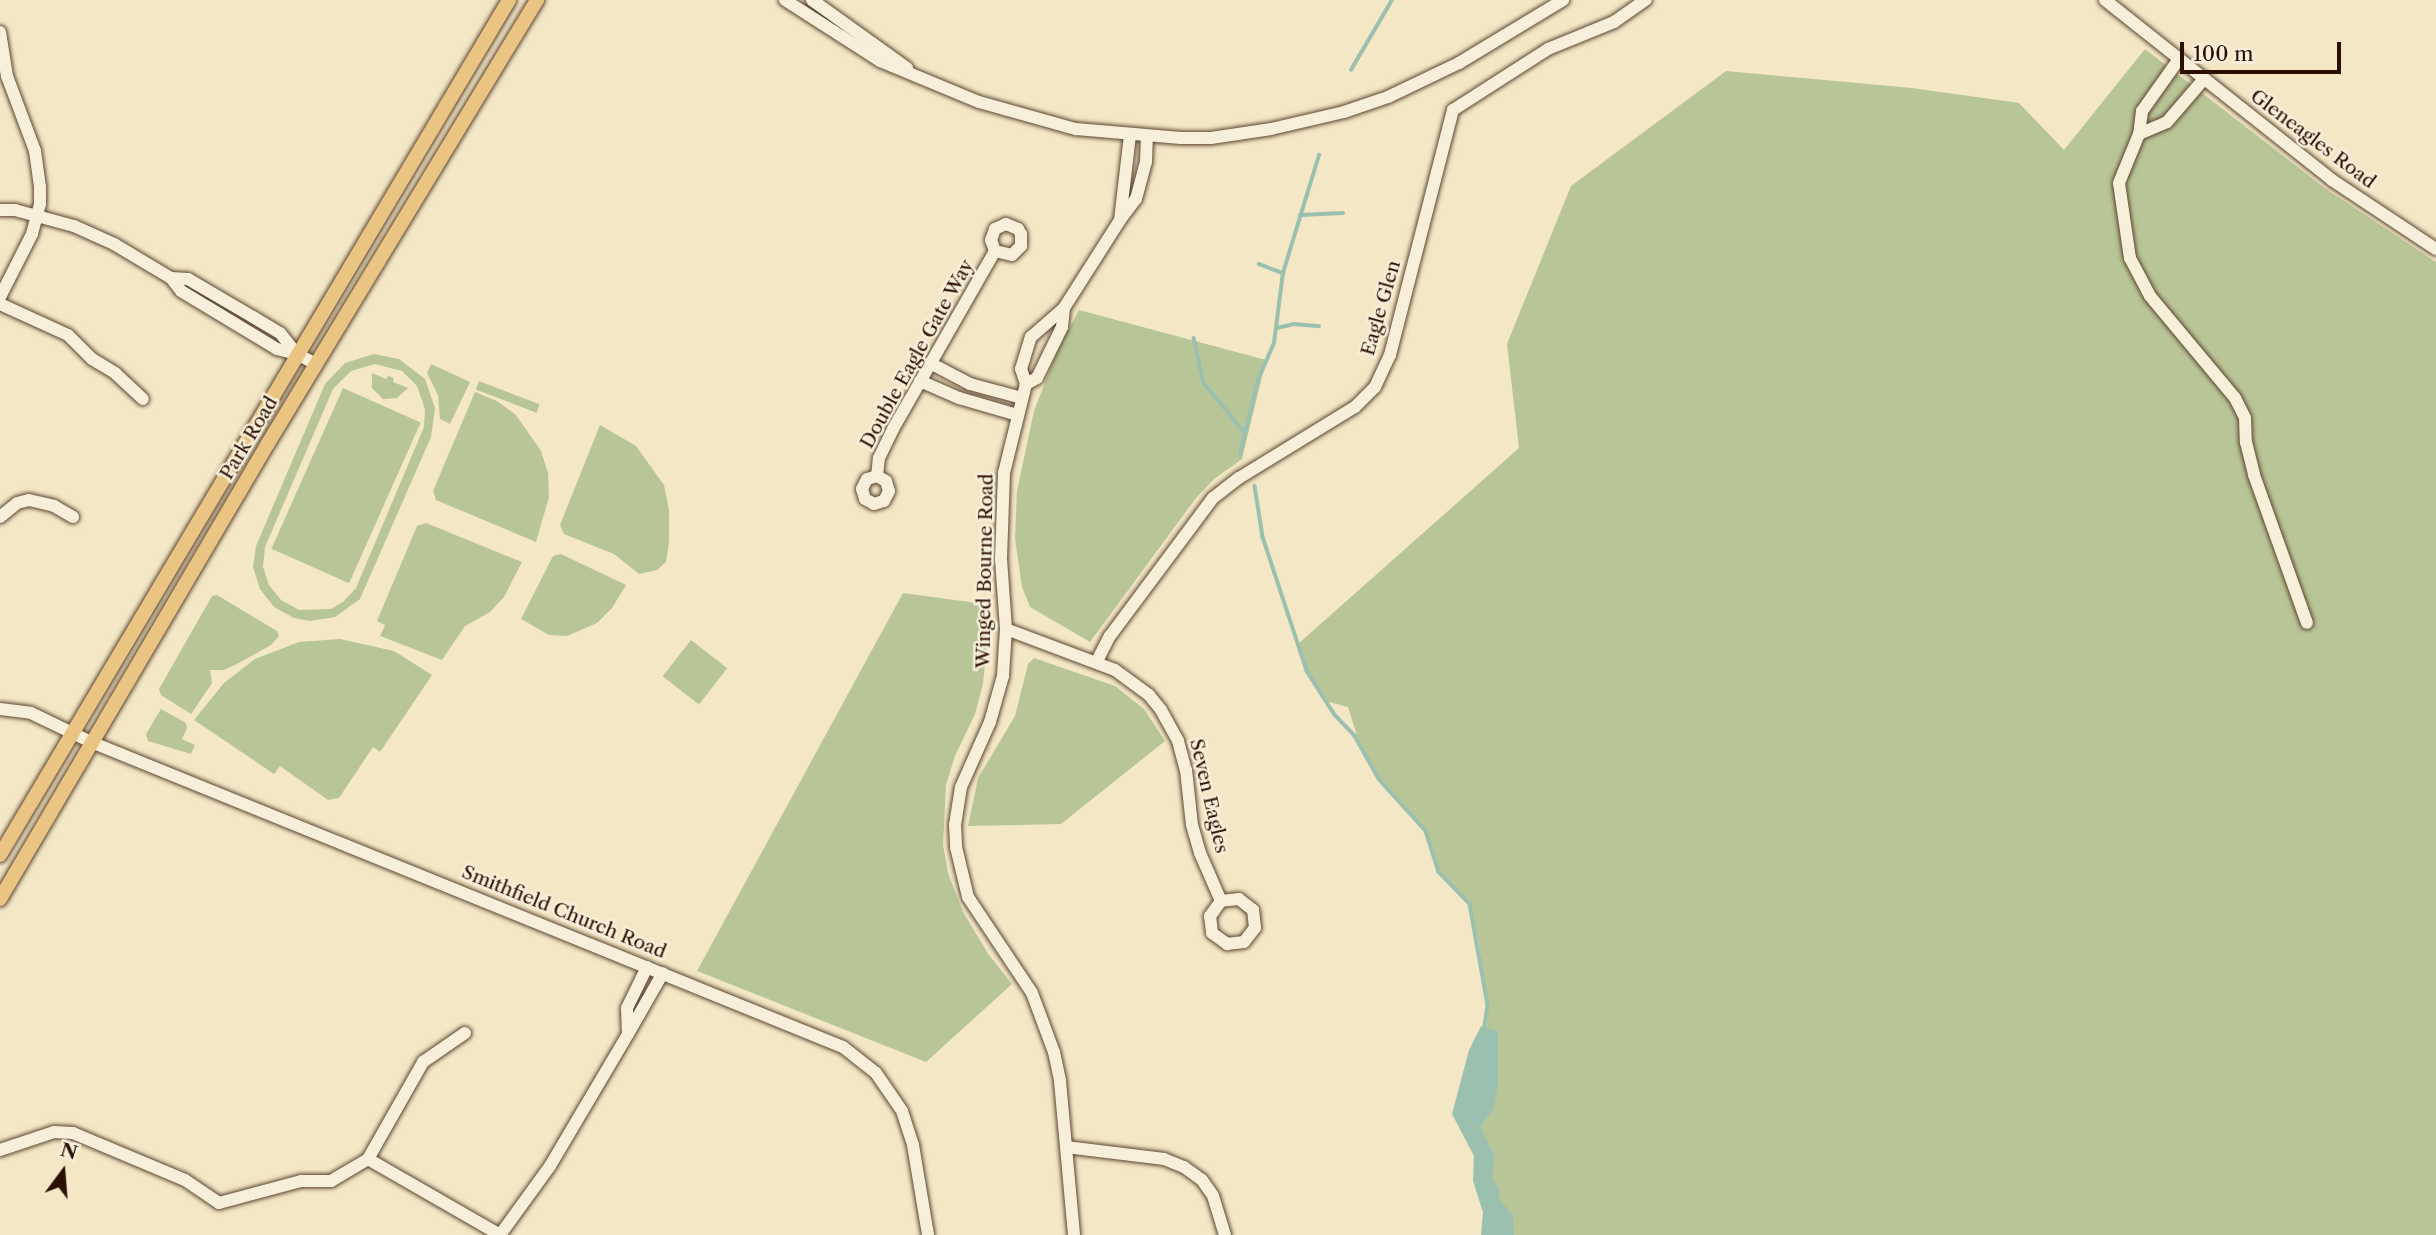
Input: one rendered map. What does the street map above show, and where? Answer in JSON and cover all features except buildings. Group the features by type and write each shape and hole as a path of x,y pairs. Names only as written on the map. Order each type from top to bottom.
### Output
{"main road":[{"name":"Park Road","path":"0,855 509,0"},
{"name":"Park Road","path":"0,899 316,364 537,0"}],"street":[{"path":"785,0 880,61 1012,113 1076,129 1130,135 1211,138 1344,112 1402,91 1460,63 1563,0"},
{"path":"812,0 888,52 912,72"},
{"name":"Eagle Glen","path":"1097,661 1110,636 1213,498 1239,478 1355,407 1375,387 1390,355 1453,110 1548,49 1614,22 1646,0"},
{"name":"Gleneagles Road","path":"2105,0 2332,180 2436,249"},
{"path":"0,32 2,57 35,151 40,187 37,216 26,248 0,297"},
{"path":"2179,59 2141,111 2138,134 2119,183 2130,258 2150,296 2235,398 2245,418 2246,442 2253,475 2307,623"},
{"path":"2138,134 2167,122 2204,79"},
{"name":"Winged Bourne Road","path":"1120,220 1130,135"},
{"name":"Winged Bourne Road","path":"1074,1235 1060,1081 1043,1018 1018,969 979,917 962,881 957,859 955,825 961,787 998,700 1003,676 1006,629 1001,521 1004,473 1026,384 1021,369 1031,337 1064,307 1136,199 1146,162 1147,136"},
{"path":"0,210 15,210 93,233 171,278 188,279 280,333 297,354 316,364"},
{"name":"Double Eagle Gate Way","path":"877,476 879,458 995,251"},
{"path":"0,304 68,335 92,359 115,373 143,399"},
{"name":"Winged Bourne Road","path":"1026,384 1037,378 1062,327 1064,307"},
{"path":"930,363 970,384 1022,398"},
{"path":"920,381 959,398 1017,415"},
{"path":"0,517 16,503 29,500 54,506 73,517"},
{"name":"Seven Eagles","path":"1006,629 1097,661 1149,695 1172,728 1186,770 1189,810 1200,853 1221,901"},
{"name":"Smithfield Church Road","path":"0,709 24,710 91,742 831,1041 860,1058 876,1073 894,1097 910,1131 928,1235"},
{"path":"628,1034 627,1008 647,967"},
{"path":"369,1160 500,1235 550,1166 663,973"},
{"path":"0,1150 54,1132 73,1133 185,1180 219,1203 301,1181 331,1181 369,1160 423,1062 465,1033"},
{"path":"1066,1147 1164,1159 1184,1167 1202,1180 1213,1196 1225,1235"}],"shaded area":[{"path":"2145,49 2326,189 2436,262 2436,1235 1492,1235 1478,1144 1458,1113 1488,1016 1479,944 1470,904 1439,872 1426,831 1379,779 1362,752 1348,707 1325,701 1307,671 1298,644 1519,448 1507,344 1571,186 1726,71 1912,88 2019,103 2064,150"},
{"path":"1079,310 1266,360 1242,459 1214,479 1196,498 1090,642 1030,607 1022,587 1015,539 1017,491 1034,411 1058,349"},
{"path":"374,354 399,359 425,379 435,408 431,437 360,599 335,617 310,621 294,618 274,607 260,589 253,567 256,546 325,384 345,363","holes":["375,364 402,371 417,386 425,409 424,427 356,588 343,602 331,609 299,610 281,600 269,585 263,567 265,547 333,389 351,371"]},
{"path":"431,364 470,382 450,424 440,419 438,395 427,373"},
{"path":"372,373 386,379 388,376 394,378 393,382 408,388 397,398 383,399 372,388"},
{"path":"479,381 540,404 536,413 476,389"},
{"path":"343,388 421,423 349,583 271,549"},
{"path":"475,392 497,401 516,415 541,451 548,473 549,497 536,542 436,500 433,491"},
{"path":"600,425 636,446 664,485 669,510 669,542 666,562 657,570 639,574 614,554 564,534 560,525"},
{"path":"426,523 522,562 504,597 490,612 465,626 442,660 380,636 385,625 377,621 417,526"},
{"path":"561,554 626,585 612,608 597,623 567,636 549,635 521,619 553,556"},
{"path":"903,593 984,604 986,653 983,684 975,714 955,756 946,785 943,845 948,873 963,912 989,955 1012,984 926,1062 697,971"},
{"path":"217,595 277,631 279,636 271,645 237,664 224,670 210,670 212,683 191,714 161,695 159,689 212,596"},
{"path":"340,639 394,651 432,675 380,752 373,747 339,798 328,800 280,766 274,774 194,720 224,683 255,659 299,642"},
{"path":"691,640 727,668 699,705 663,676"},
{"path":"1034,658 1115,686 1144,709 1165,741 1061,824 968,826 978,778 1015,716 1028,664"},
{"path":"161,709 186,723 187,728 182,739 195,745 191,754 148,741 146,734"},
{"path":"1481,1026 1498,1031 1498,1086 1493,1110 1480,1126 1495,1157 1492,1177 1499,1190 1499,1199 1513,1215 1514,1235 1481,1235 1483,1212 1473,1181 1474,1156 1452,1114 1469,1050"}],"waterway":[{"path":"1351,70 1392,0"},
{"path":"1240,454 1258,380 1274,343 1283,273 1319,155"},
{"path":"1300,215 1343,213"},
{"path":"1259,264 1283,273"},
{"path":"1277,328 1294,324 1319,326"},
{"path":"1194,338 1204,383 1245,433"},
{"path":"1255,486 1263,537 1307,671 1335,715 1355,736 1379,779 1426,831 1439,872 1470,904 1488,1005 1485,1026"}]}
